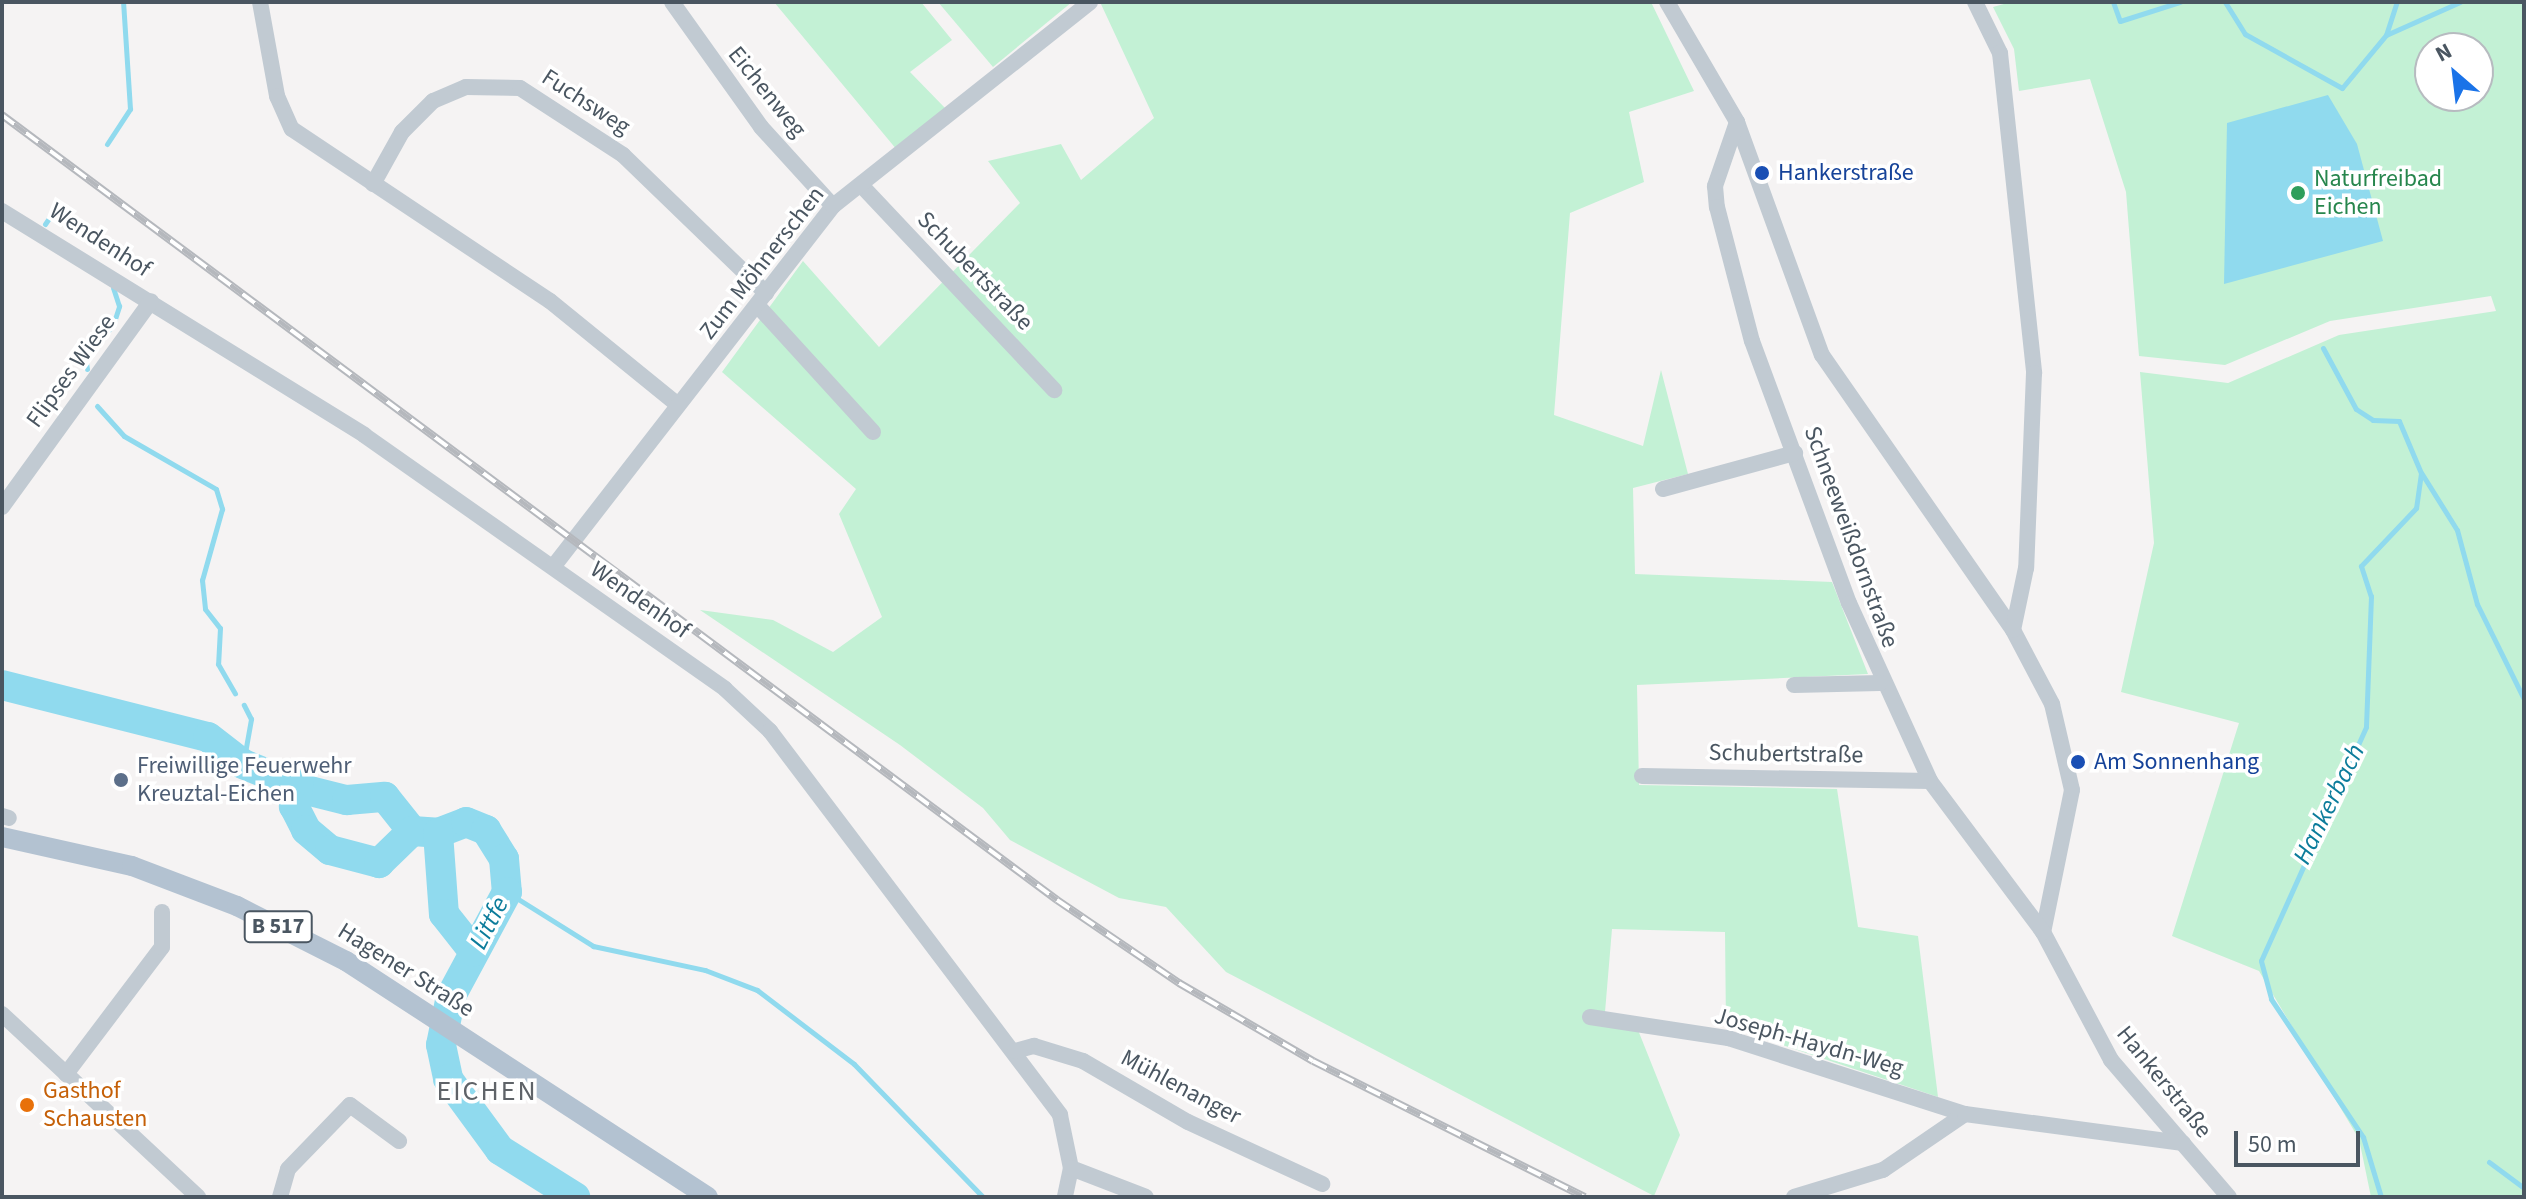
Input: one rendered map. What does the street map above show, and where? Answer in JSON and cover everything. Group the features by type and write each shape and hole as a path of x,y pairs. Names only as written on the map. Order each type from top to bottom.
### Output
{"main road":[{"name":"Hagener Straße","path":"4,823 132,866 237,906 416,1005 708,1197"}],"street":[{"path":"260,2 285,120 373,184 550,301 678,405"},
{"name":"Eichenweg","path":"672,2 761,127 833,206"},
{"name":"Zum Möhnerschen","path":"553,567 833,206 1090,2"},
{"path":"1667,2 1737,122 1822,355 2013,630 2052,704 2072,790 2043,932"},
{"path":"1975,2 2000,53 2034,373 2026,568 2013,630"},
{"name":"Fuchsweg","path":"373,184 414,115 433,101 466,87 520,88 623,155 761,299 873,432"},
{"name":"Schneeweißdornstraße","path":"1737,122 1715,186 1717,207 1752,341 1880,683 1930,781 2043,932"},
{"name":"Schubertstraße","path":"861,185 1054,390"},
{"name":"Wendenhof","path":"2,211 364,435 725,689 770,731 1015,1051 1060,1115 1071,1168 1065,1197"},
{"name":"Flipses Wiese","path":"2,507 151,301"},
{"path":"1663,489 1795,453"},
{"path":"1794,685 1880,683"},
{"name":"Schubertstraße","path":"1642,776 1930,781"},
{"path":"66,1074 162,947 162,912"},
{"name":"Hankerstraße","path":"2043,932 2111,1060 2229,1197"},
{"path":"2,1014 198,1197"},
{"name":"Joseph-Haydn-Weg","path":"1590,1017 1728,1038 1965,1114 2183,1143"},
{"name":"Mühlenanger","path":"1015,1051 1034,1046 1083,1061 1188,1122 1322,1184"},
{"path":"280,1197 288,1169 350,1105 399,1141"},
{"path":"1794,1197 1883,1170 1965,1114"},
{"path":"1071,1168 1146,1197"}],"green space":[{"path":"774,2 921,2 952,40 910,72 945,108 897,150"},
{"path":"938,2 1072,2 993,67"},
{"path":"1100,2 1651,2 1694,91 1629,112 1644,182 1570,213 1554,415 1643,446 1661,370 1688,474 1633,488 1635,574 1832,582 1868,674 1637,685 1639,785 1837,789 1858,927 1918,936 1938,1097 1726,1026 1725,932 1612,929 1604,1024 1638,1030 1680,1135 1654,1196 1226,972 1166,907 1119,898 1010,840 983,808 900,745 700,610 773,620 833,652 882,617 839,514 856,489 722,372 803,261 879,347 1020,203 988,161 1061,144 1081,180 1154,118"},
{"path":"2011,2 2524,2 2524,1197 2371,1197 2359,1139 2259,971 2172,936 2239,723 2121,692 2154,543 2140,372 2228,383 2339,335 2496,311 2491,296 2330,321 2225,365 2139,356 2126,192 2090,79 2019,91 2014,49 1993,7"}],"water":[{"name":"Naturfreibad Eichen","path":"2328,95 2357,144 2383,241 2224,284 2227,123"}],"waterway":[{"path":"107,144 130,109 123,2"},
{"name":"Hankerbach","path":"2113,2 2120,21 2180,2"},
{"name":"Hankerbach","path":"2225,2 2245,34 2342,88 2386,35 2397,2"},
{"path":"2386,35 2460,2"},
{"path":"45,224 51,215"},
{"path":"87,369 85,356 113,325 119,306 113,288"},
{"name":"Hankerbach","path":"2323,348 2356,409 2373,420 2399,421 2421,473 2416,508 2361,566 2371,596 2366,727 2261,961 2271,999 2363,1137 2381,1197"},
{"path":"97,406 124,436 216,489 222,509 202,580 205,609 220,628 218,664 235,693"},
{"path":"2422,474 2457,530 2477,604 2524,699"},
{"name":"Littfe","path":"2,685 208,737 243,764 310,791 347,800 385,797 412,831 438,833 466,822 486,830 504,859 507,892 451,996 441,1045 448,1079 500,1150 575,1197"},
{"path":"243,764 251,719 244,705"},
{"path":"2524,774 2524,805"},
{"path":"299,784 294,806 306,830 330,850 379,863 412,831"},
{"path":"438,833 444,914 474,952"},
{"path":"507,892 593,946 705,970 757,990 854,1064 983,1197"},
{"path":"2489,1162 2524,1188"}],"railway":[{"path":"2,115 1057,900 1179,983 1313,1061 1585,1197"}],"place":[{"name":"Hankerstraße","path":"1762,173"},
{"name":"Naturfreibad Eichen","path":"2298,193"},
{"name":"Am Sonnenhang","path":"2078,762"},
{"name":"Freiwillige Feuerwehr Kreuztal-Eichen","path":"121,780"},
{"name":"Gasthof Schausten","path":"27,1105"}],"district":[{"name":"EICHEN","path":"487,1091"}]}
